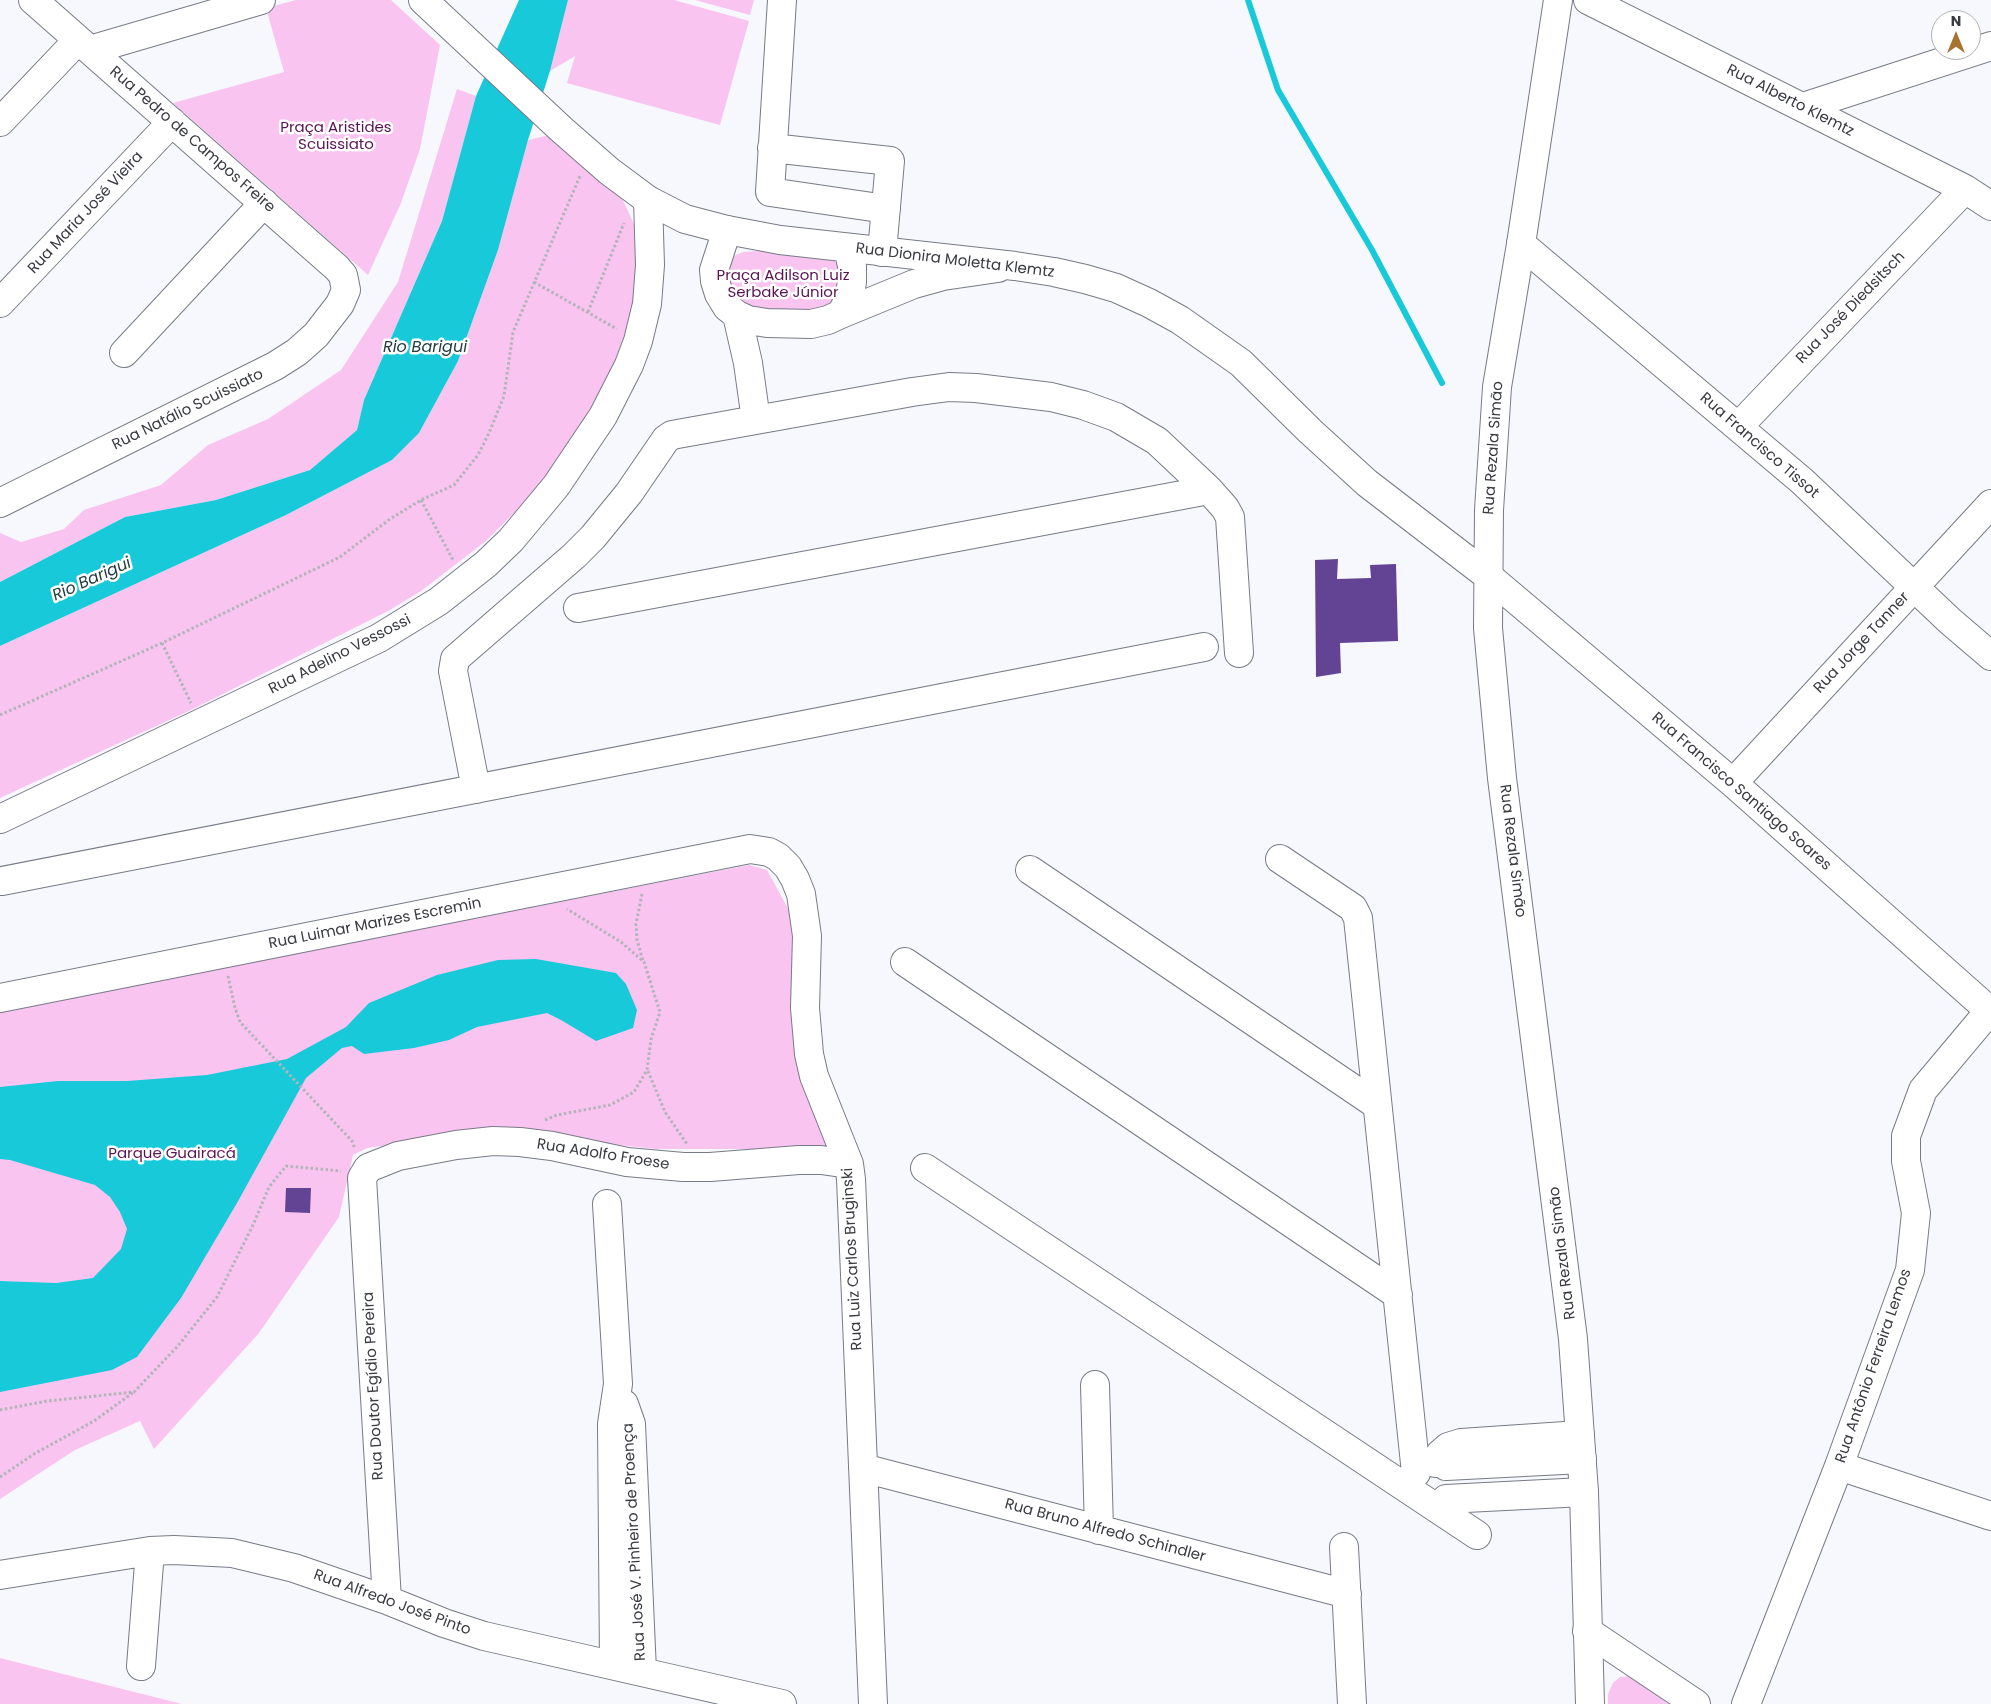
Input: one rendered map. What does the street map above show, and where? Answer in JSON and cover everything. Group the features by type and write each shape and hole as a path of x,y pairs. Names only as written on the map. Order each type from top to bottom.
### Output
{"street":[{"name":"Rua Pedro de Campos Freire","path":"33,0 337,268 346,284"},
{"path":"0,122 84,45 261,0"},
{"name":"Rua Dionira Moletta Klemtz","path":"423,0 589,154 642,196 685,219 727,230 848,248 1014,266 1085,279 1116,288 1149,303 1180,320 1241,363 1310,431 1367,483 1488,576"},
{"path":"782,0 770,192 886,209"},
{"name":"Rua Rezala Simão","path":"1558,0 1497,387 1492,444 1488,628 1495,718 1573,1339 1584,1492 1590,1704"},
{"name":"Rua Alberto Klemtz","path":"1588,0 1965,189 1991,206"},
{"path":"1802,107 1991,46"},
{"name":"Rua Maria José Vieira","path":"0,304 172,122"},
{"path":"772,148 890,161 882,252"},
{"name":"Rua José Diedsitsch","path":"1738,427 1965,189"},
{"name":"Rua Adelino Vessossi","path":"0,819 379,638 424,611 465,582 511,540 556,486 603,416 629,365 638,341 647,304 649,286 650,265 642,196"},
{"path":"124,353 264,203"},
{"path":"727,230 716,264 715,281 719,294 727,306 737,316 748,320 792,325 811,324 828,320 914,284 942,276 1014,266"},
{"name":"Rua Francisco Tissot","path":"1521,244 1802,481 1950,621 1991,656"},
{"path":"841,314 849,299 852,282 852,266 848,248"},
{"name":"Rua Natálio Scuissiato","path":"0,503 275,366 297,352 316,335 344,298 346,284"},
{"path":"737,316 748,363 756,420"},
{"path":"476,789 453,671 455,659 574,556 593,537 629,493 666,438 756,420 930,389 976,388 1052,397 1083,405 1116,417 1157,441 1209,490 1225,508 1230,517 1239,653"},
{"path":"578,608 1209,490"},
{"name":"Rua Jorge Tanner","path":"1733,783 1991,504"},
{"name":"Rua Francisco Santiago Soares","path":"1488,576 1733,783 1990,1011"},
{"path":"2,881 1204,647"},
{"name":"Rua Luimar Marizes Escremin","path":"0,998 750,850"},
{"name":"Rua Luiz Carlos Bruginski","path":"750,850 769,852 778,857 788,867 801,894 807,936 805,1008 809,1054 814,1076 849,1164 873,1704"},
{"path":"1280,859 1353,908 1356,913 1398,1295 1433,1480"},
{"path":"1030,870 1377,1104"},
{"path":"905,962 1398,1295"},
{"name":"Rua Antônio Ferreira Lemos","path":"1746,1704 1839,1466 1910,1270 1916,1213 1906,1161 1906,1136 1923,1090 1990,1011"},
{"name":"Rua Adolfo Froese","path":"364,1173 368,1168 378,1163 398,1156 456,1144 493,1141 552,1146 627,1162 683,1167 710,1167 800,1160 820,1160 849,1164"},
{"path":"926,1168 1433,1480 1477,1535"},
{"name":"Rua Doutor Egídio Pereira","path":"364,1173 362,1178 387,1600"},
{"name":"Rua José V. Pinheiro de Proença","path":"607,1204 618,1384 612,1424 614,1665"},
{"name":"Rua José V. Pinheiro de Proença","path":"618,1384 631,1424 642,1671"},
{"path":"1095,1385 1099,1530"},
{"path":"1433,1480 1581,1447"},
{"path":"1839,1466 1991,1516"},
{"name":"Rua Bruno Alfredo Schindler","path":"863,1468 1347,1594"},
{"path":"1433,1480 1584,1492"},
{"path":"1344,1547 1352,1704"},
{"name":"Rua Alfredo José Pinto","path":"0,1575 150,1551 174,1550 232,1554 294,1568 484,1636 782,1704"},
{"path":"141,1666 150,1551"},
{"path":"1588,1631 1696,1704"}],"path":[{"path":"0,715 162,643 340,557 390,519 421,500 454,485 478,455 489,433 504,396 513,332 589,154"},
{"path":"588,312 642,196"},
{"path":"534,282 638,341"},
{"path":"421,500 465,582"},
{"path":"162,643 201,724"},
{"path":"539,1123 557,1116 610,1104 634,1092 647,1070 651,1038 660,1012 637,940 636,924 648,870"},
{"path":"544,890 570,912 621,942 644,962"},
{"path":"0,1477 34,1454 94,1421 134,1392 178,1347 217,1297 269,1187 286,1166 364,1173 352,1141 240,1022 235,1008 224,954"},
{"path":"647,1070 665,1112 681,1137 710,1167"},
{"path":"0,1410 48,1401 134,1392"}],"green space":[{"name":"Praça Aristides Scuissiato","path":"296,0 391,0 440,45 420,149 401,203 368,275 173,103 284,72 266,8"},
{"path":"568,0 674,0 749,21 720,125 567,83 575,56 550,71"},
{"path":"695,0 754,0 750,15"},
{"path":"457,89 476,96 442,221 364,400 357,430 310,470 216,500 125,517 0,582 0,533 21,542 64,529 84,510 161,485 208,445 268,419 341,370 398,282"},
{"path":"549,135 620,194 634,224 637,259 636,291 632,315 610,374 565,453 533,494 486,541 421,591 390,610 191,710 0,798 0,646 286,515 392,460 419,433 458,361 498,250 528,140"},
{"name":"Praça Adilson Luiz Serbake Júnior","path":"758,251 832,259 841,267 840,297 821,311 758,310 743,302 726,284 731,257 743,252"},
{"name":"Parque Guairacá","path":"749,865 767,870 790,912 793,948 829,1149 656,1149 506,1133 468,1134 367,1148 353,1155 339,1217 259,1333 154,1449 140,1421 75,1450 0,1499 0,1011"},
{"path":"0,1658 182,1704 0,1704"},
{"path":"1632,1676 1668,1704 1608,1704 1608,1694 1613,1683 1620,1677"}],"water":[{"name":"Rio Barigui","path":"519,0 568,0 550,71 528,140 498,250 458,361 419,433 392,460 286,515 0,646 0,582 125,517 216,500 310,470 357,430 364,400 442,221 476,96"},
{"path":"536,959 616,973 626,984 637,1010 633,1028 596,1041 547,1013 477,1027 449,1040 414,1048 364,1054 352,1046 342,1048 306,1078 237,1203 181,1298 137,1357 112,1370 0,1392 0,1281 56,1283 93,1278 121,1249 127,1229 120,1212 110,1197 95,1185 10,1160 0,1159 0,1087 58,1081 127,1081 207,1075 287,1059 346,1027 369,1003 437,975 498,960"}],"building":[{"path":"1338,559 1337,579 1371,578 1370,565 1396,564 1398,641 1340,643 1341,673 1316,677 1315,560"},
{"path":"286,1188 311,1188 310,1213 285,1212"}],"waterway":[{"path":"1248,0 1278,90 1372,250 1442,383"}]}
